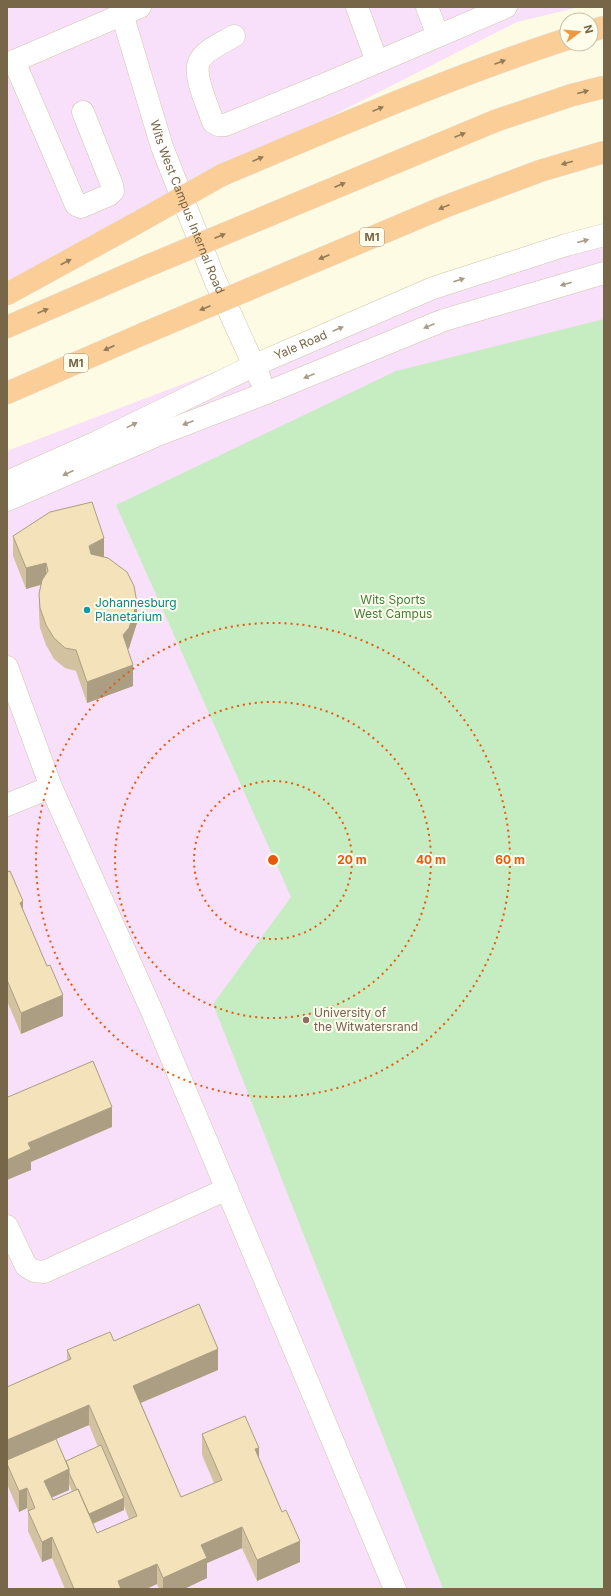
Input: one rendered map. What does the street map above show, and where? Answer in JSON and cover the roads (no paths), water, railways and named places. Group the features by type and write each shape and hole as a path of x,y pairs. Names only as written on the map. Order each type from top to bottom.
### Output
{"highway":[{"path":"7,294 222,175 376,110 521,54 559,42"},
{"path":"7,326 495,121 572,95 604,87"},
{"name":"M1","path":"7,393 444,207 540,171 604,152"}],"street":[{"path":"357,7 377,62"},
{"path":"427,7 438,36"},
{"path":"234,36 207,53 199,61 197,74 213,122 218,125 225,125 504,7"},
{"path":"83,112 113,191 109,195 81,207 76,205 10,63 127,10"},
{"name":"Wits West Campus Internal Road","path":"127,10 162,147 215,280 255,365 266,394"},
{"name":"Yale Road","path":"7,500 19,483 97,442 255,365 433,288 566,245 604,235"},
{"name":"Yale Road","path":"19,483 160,434 266,394 444,320 604,273"},
{"path":"7,667 51,787 151,1009 395,1589"},
{"path":"7,805 51,787"},
{"path":"7,1226 26,1266 34,1271 44,1272 227,1189"}],"place":[{"name":"Johannesburg Planetarium","path":"87,610"},
{"name":"University of the Witwatersrand","path":"306,1020"}],"park label":[{"name":"Wits Sports West Campus","path":"393,607"}]}
